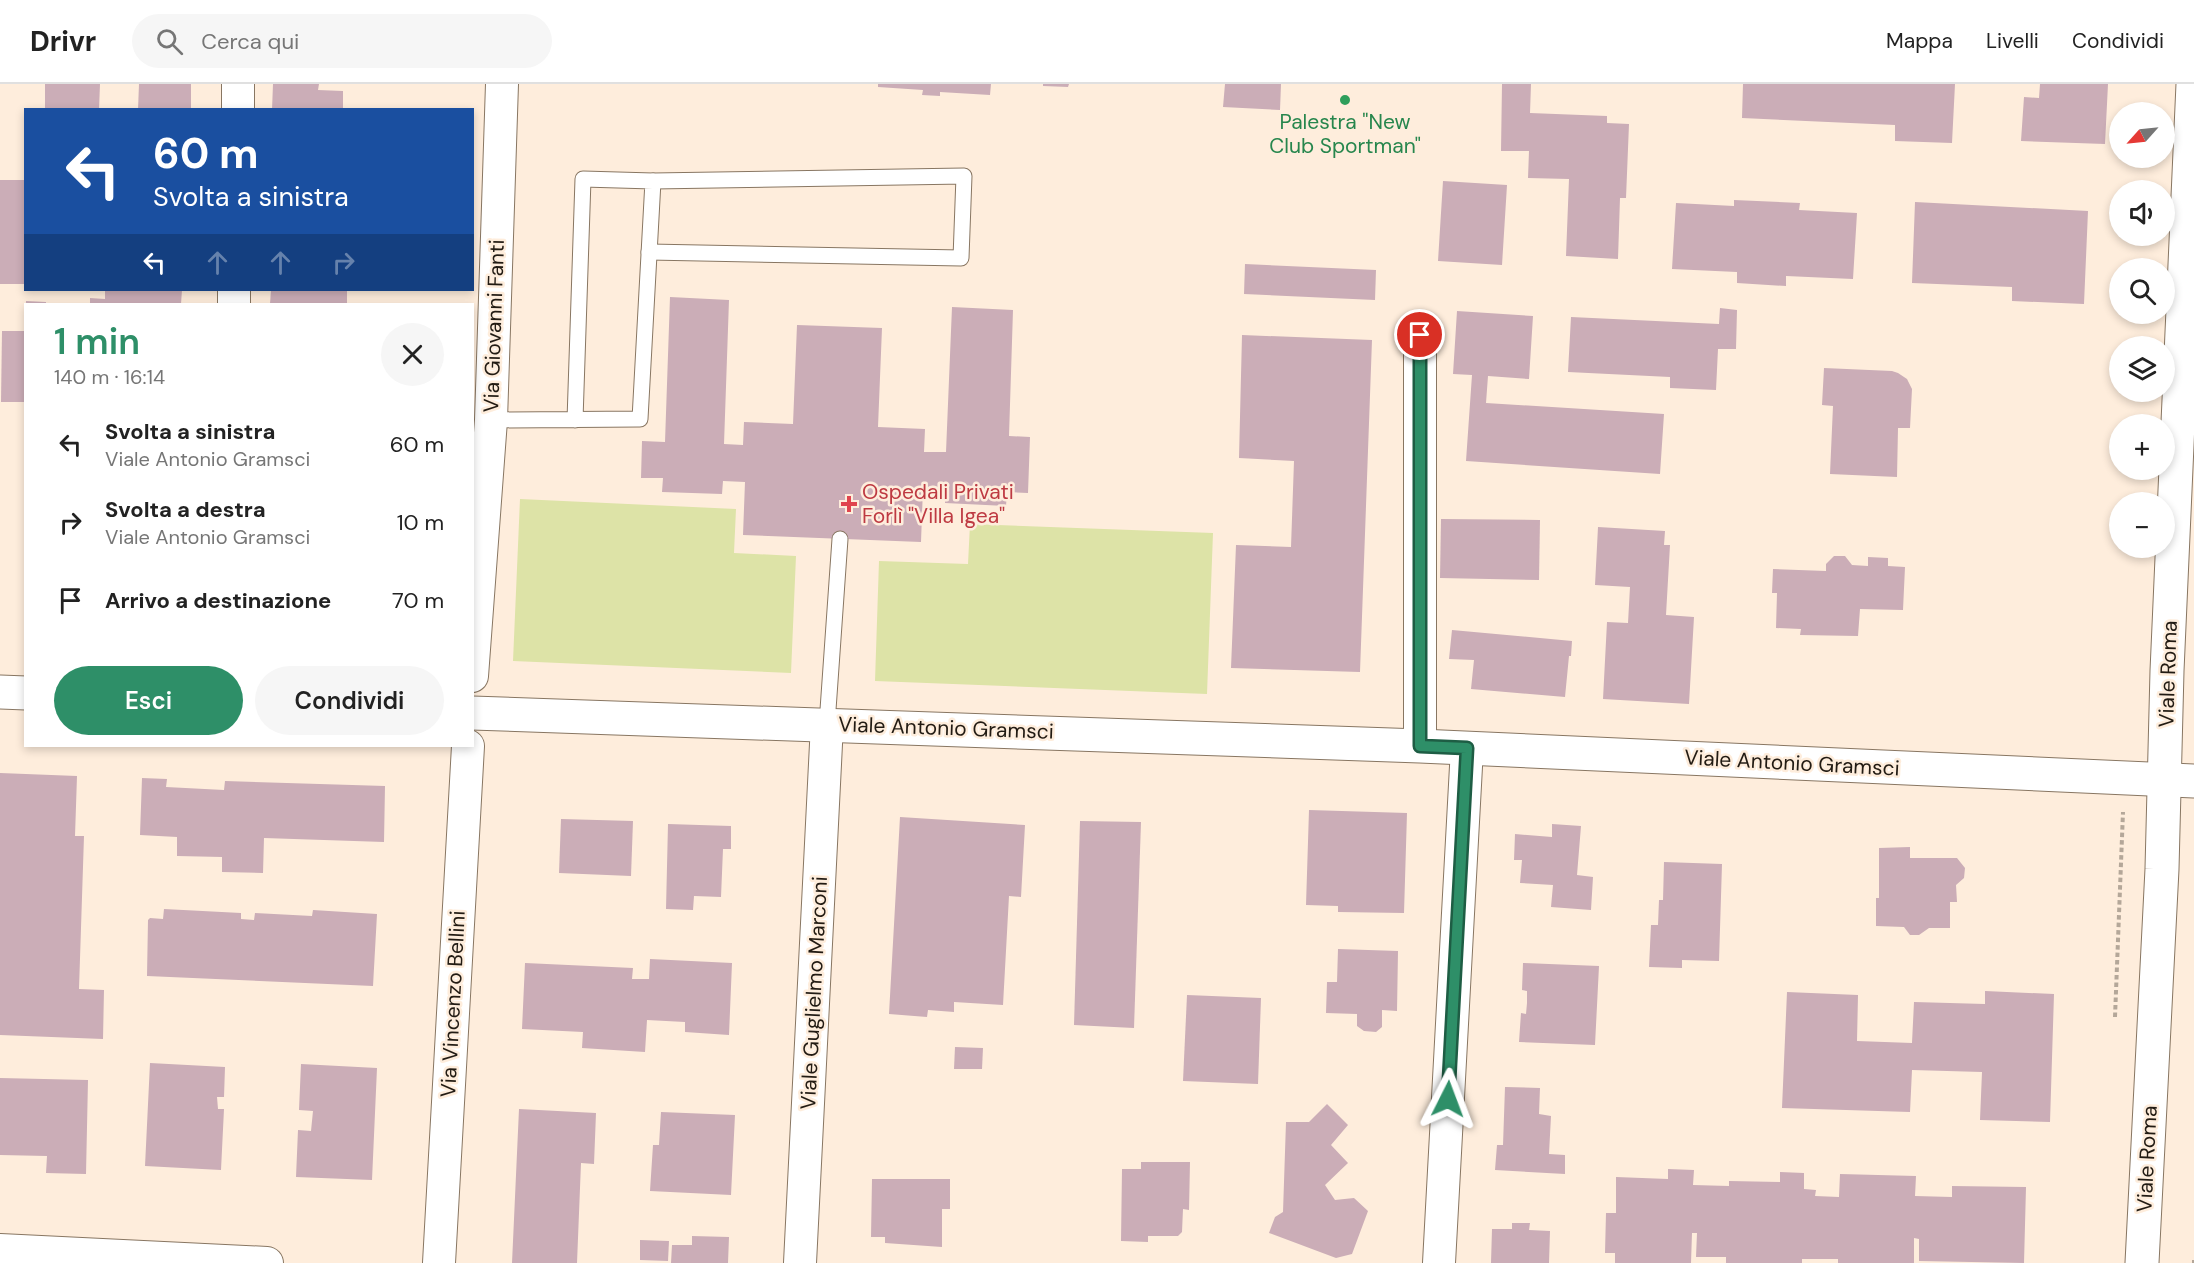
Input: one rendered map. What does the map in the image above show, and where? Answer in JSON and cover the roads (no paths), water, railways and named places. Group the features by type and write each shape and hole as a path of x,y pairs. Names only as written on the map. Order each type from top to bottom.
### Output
{"main road":[{"name":"Viale Roma","path":"2142,1263 2180,780 2167,661 2193,84"},
{"path":"0,692 24,693"},
{"name":"Viale Antonio Gramsci","path":"474,713 1420,746 2180,780"}],"street":[{"path":"238,84 238,108"},
{"name":"Via Giovanni Fanti","path":"474,649 491,420 502,84"},
{"path":"1420,335 1420,746"},
{"name":"Viale Guglielmo Marconi","path":"800,1263 827,724"},
{"name":"Via Vincenzo Bellini","path":"439,1263 468,747"},
{"path":"1439,1263 1467,748"},
{"path":"0,1250 267,1263"}],"lane":[{"path":"575,420 583,179 653,181 963,176 961,258 649,252"},
{"path":"491,420 640,419 653,181"},
{"path":"827,724 840,539"}],"place":[{"name":"Palestra \"New Club Sportman\"","path":"1345,100"},
{"name":"Ospedali Privati Forlì \"Villa Igea\"","path":"849,504"}]}
